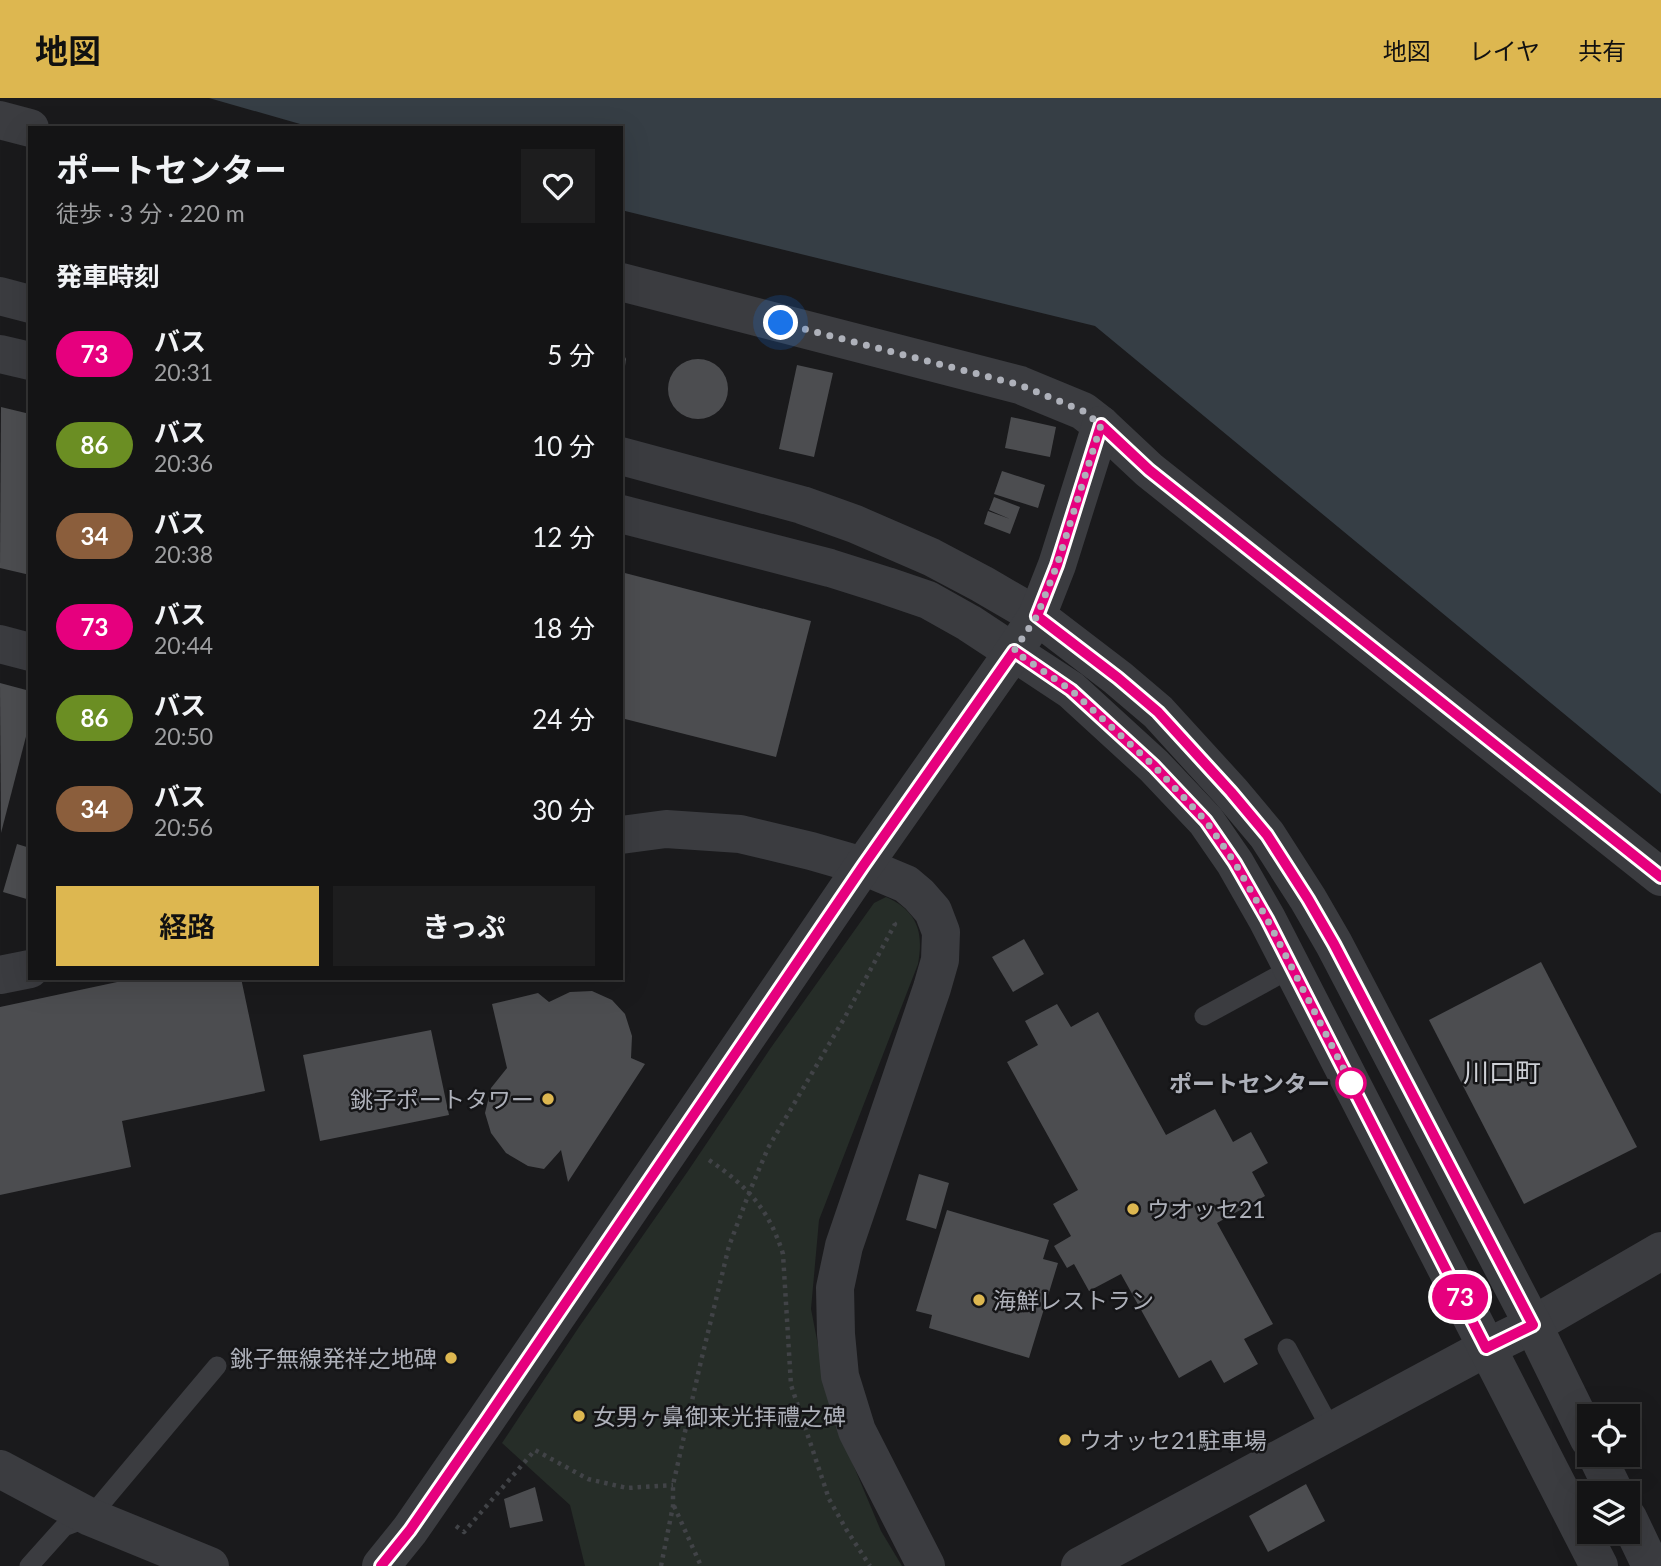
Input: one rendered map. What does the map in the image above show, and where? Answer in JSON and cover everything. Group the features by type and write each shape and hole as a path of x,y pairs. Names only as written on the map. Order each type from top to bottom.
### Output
{"street":[{"path":"0,120 28,127"},
{"path":"623,283 1020,385 1083,411 1149,470 1661,877"},
{"path":"0,296 28,303"},
{"path":"0,354 28,361"},
{"path":"381,1566 410,1530 486,1420 863,866 1037,616 1057,565 1101,425"},
{"path":"623,457 802,505 855,524 931,557 1037,616 1158,712 1267,835 1308,899 1533,1325 1577,1415"},
{"path":"623,515 830,568 929,600 1014,651 1071,690 1154,766 1206,821 1235,863 1267,919 1599,1566"},
{"path":"0,644 28,651"},
{"path":"623,835 666,829 740,834 811,851 863,866 905,884 933,911 941,932 940,960 844,1246 835,1288 840,1376 857,1431 926,1566"},
{"path":"0,975 28,969"},
{"path":"1080,1566 1533,1325 1661,1251"},
{"path":"0,1469 90,1517 210,1566"},
{"path":"1640,1543 1651,1566"}],"lane":[{"path":"1204,1016 1292,968"},
{"path":"1287,1348 1332,1431"},
{"path":"29,1566 64,1527 90,1517 217,1366"}],"path":[{"path":"661,1566 673,1506 673,1485 729,1246 768,1147 845,1017 895,924 888,920"},
{"path":"708,1159 732,1176 749,1193 765,1212 777,1234 783,1254 791,1385 829,1499 870,1566"},
{"path":"455,1525 464,1532 535,1450 588,1479 627,1488 673,1485"},
{"path":"673,1506 701,1566"}],"shaded area":[{"path":"209,98 1661,98 1661,794 1095,326 623,210 623,126 307,126"},
{"path":"886,897 905,909 916,923 920,942 918,964 819,1220 811,1309 831,1412 881,1531 902,1566 585,1566 570,1505 502,1443 770,1049 874,903"}],"building":[{"path":"623,353 626,359 623,380"},
{"path":"698,359 719,368 728,389 719,410 698,419 677,410 668,389 677,368"},
{"path":"797,365 833,373 814,457 779,449"},
{"path":"1,407 28,414 28,575 0,568"},
{"path":"1011,417 1056,427 1050,457 1005,448"},
{"path":"1002,471 1045,485 1038,508 994,494"},
{"path":"994,497 1020,507 1010,534 984,524 988,511 1010,519 989,510"},
{"path":"623,573 811,621 776,757 623,719"},
{"path":"0,683 28,690 28,729 1,833"},
{"path":"17,844 28,847 28,899 3,892"},
{"path":"1024,939 1044,974 1013,992 992,957"},
{"path":"1541,962 1637,1147 1524,1204 1429,1020"},
{"path":"127,980 241,980 265,1091 122,1121 131,1167 0,1195 0,1007"},
{"path":"592,991 612,1000 625,1014 632,1036 631,1058 645,1064 568,1182 561,1150 544,1169 528,1166 506,1153 491,1133 485,1113 491,1088 507,1068 492,1004 538,993 549,1002 570,992"},
{"path":"1057,1004 1071,1027 1098,1012 1166,1135 1215,1109 1233,1142 1251,1132 1268,1163 1252,1172 1265,1196 1217,1223 1273,1324 1244,1339 1258,1364 1224,1383 1211,1360 1179,1378 1121,1274 1089,1291 1074,1264 1067,1268 1054,1246 1071,1236 1053,1204 1078,1190 1007,1062 1038,1045 1025,1021"},
{"path":"431,1030 449,1115 320,1141 303,1055"},
{"path":"919,1174 949,1183 936,1229 906,1220"},
{"path":"947,1210 1049,1240 1043,1259 1058,1263 1029,1358 929,1328 932,1315 916,1311"},
{"path":"1306,1484 1325,1521 1268,1552 1249,1516"},
{"path":"535,1487 543,1521 510,1528 504,1499"}],"bus line":[{"name":"73","path":"381,1566 410,1530 863,866 1014,651 1071,690 1154,766 1206,821 1235,863 1267,919 1486,1348 1533,1325 1334,944 1267,835 1158,712 1037,616 1057,565 1101,425 1149,470 1661,877"}],"place":[{"name":"ポートセンター","path":"1351,1083"},
{"name":"銚子ポートタワー","path":"548,1099"},
{"name":"ウオッセ21","path":"1133,1209"},
{"name":"海鮮レストラン","path":"979,1300"},
{"name":"銚子無線発祥之地碑","path":"451,1358"},
{"name":"女男ヶ鼻御来光拝禮之碑","path":"579,1416"},
{"name":"ウオッセ21駐車場","path":"1065,1440"}],"district":[{"name":"川口町","path":"1502,1072"}],"route":[{"path":"781,323 1020,385 1083,411 1101,425 1057,565 1037,616 1014,651 1071,690 1154,766 1206,821 1235,863 1267,919 1353,1087 1351,1083"}]}
